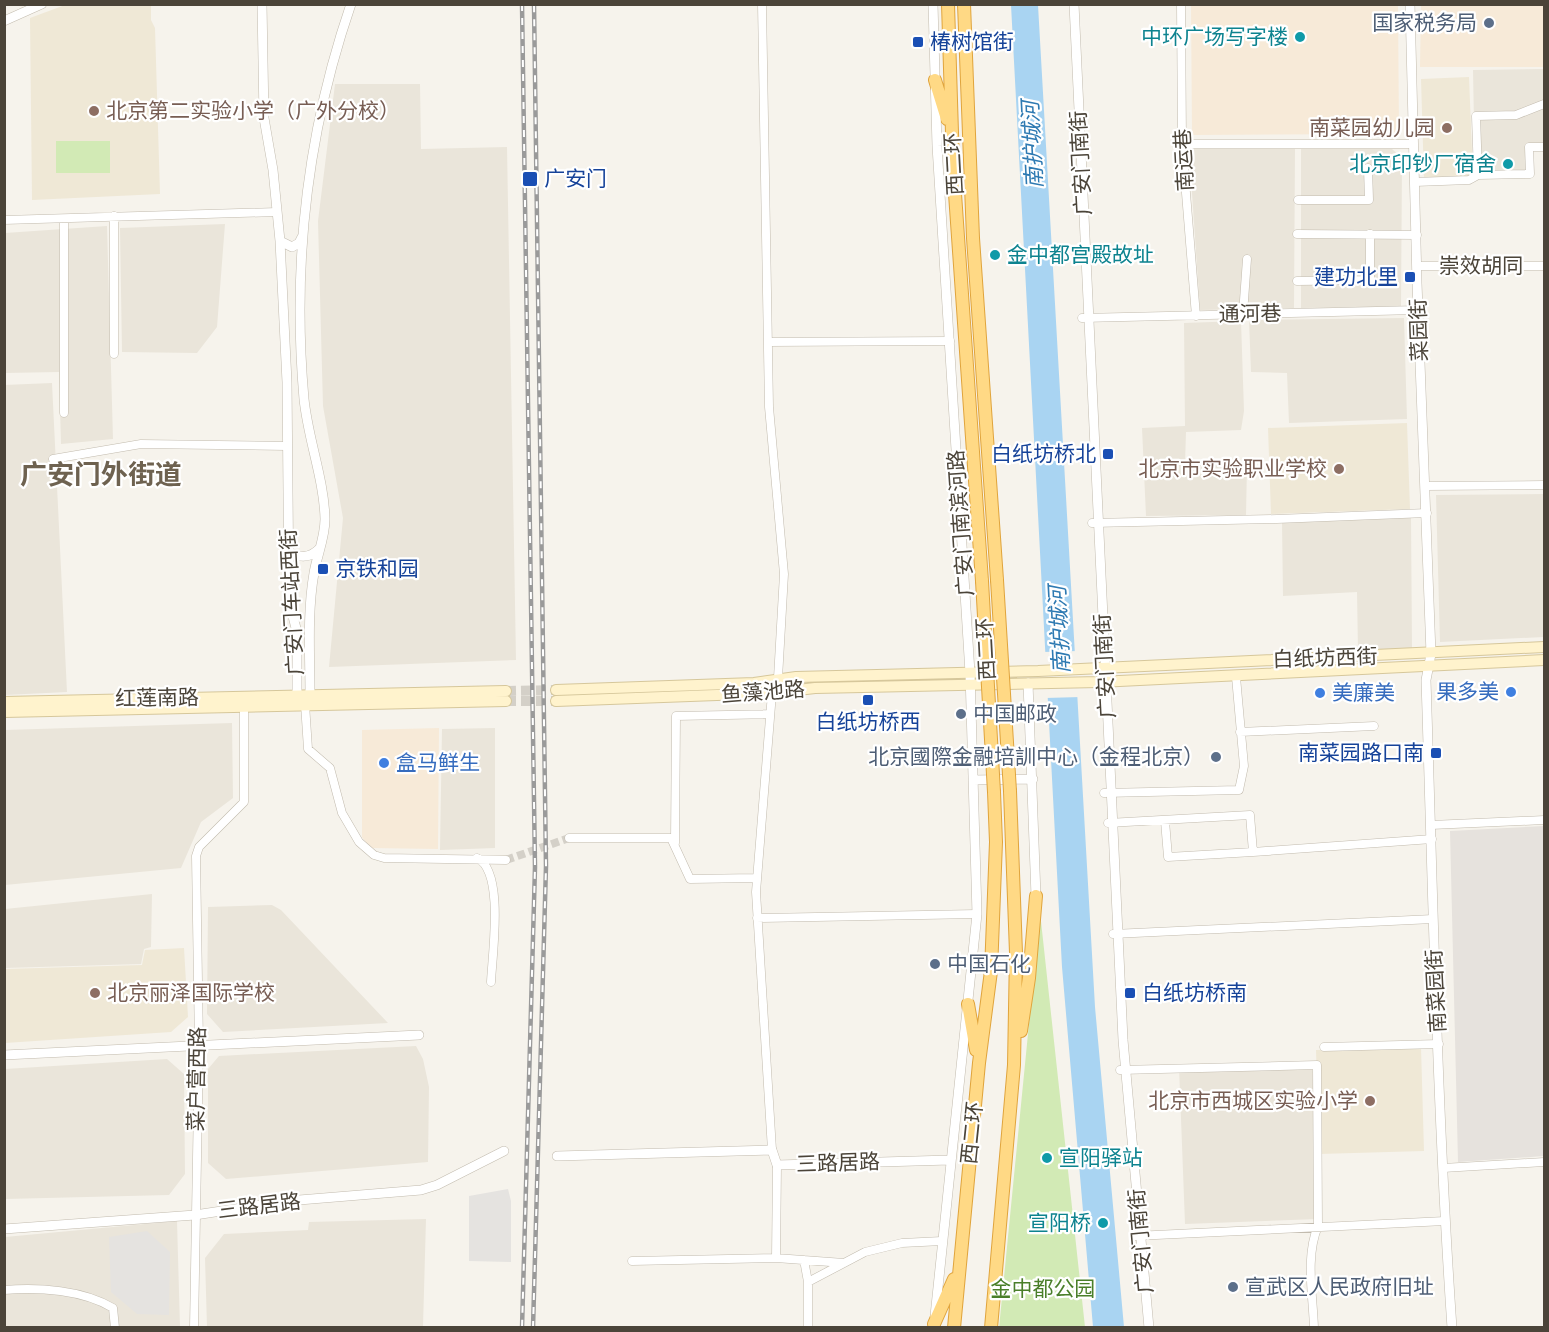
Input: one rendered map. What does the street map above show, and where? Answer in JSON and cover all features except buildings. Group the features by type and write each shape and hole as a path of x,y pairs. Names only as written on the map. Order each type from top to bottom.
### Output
{"highway":[{"name":"西二环","path":"948,4 952,135 982,581 996,842 993,938 954,1328"},
{"name":"西二环","path":"964,4 973,238 1011,791 1016,953 1014,1065 990,1328"},
{"path":"935,80 952,135"},
{"path":"1014,1065 1029,978 1036,896"},
{"path":"968,1004 979,1064"},
{"path":"934,1326 958,1270"}],"main road":[{"name":"白纸坊西街","path":"970,673 1431,654 1545,647"},
{"name":"白纸坊西街","path":"1034,683 1428,668 1545,660"},
{"name":"鱼藻池路","path":"970,673 778,678 754,683 556,696 772,693 814,688 971,685"},
{"path":"971,685 1034,683"},
{"name":"红莲南路","path":"4,702 297,694 307,700"},
{"path":"307,700 325,707 506,696"},
{"name":"红莲南路","path":"4,712 244,706 307,700"}],"street":[{"path":"4,21 42,4"},
{"name":"广安门车站西街","path":"262,4 264,118 273,170 280,241 287,382 287,551 289,601 297,632 297,694"},
{"name":"广安门车站西街","path":"307,700 314,572 325,522 324,500 308,432 303,380 302,237 307,184 320,106 333,56 351,4"},
{"path":"762,4 769,407 784,574 778,678"},
{"name":"广安门南滨河路","path":"933,4 935,80 971,685 977,914 934,1326"},
{"name":"广安门南街","path":"1068,4 1095,523 1097,667 1110,823 1123,1070 1149,1328"},
{"name":"广安门南街","path":"1074,4 1085,318"},
{"name":"南运巷","path":"1181,4 1182,144 1196,316"},
{"name":"菜园街","path":"1410,4 1418,310 1431,654"},
{"path":"1478,175 1476,116 1516,115 1545,104"},
{"path":"1182,144 1413,144"},
{"path":"1415,182 1469,180 1478,175 1530,174 1529,147 1545,147"},
{"path":"1298,200 1369,200 1368,168"},
{"path":"4,220 277,212"},
{"path":"114,216 114,354"},
{"path":"64,219 64,413"},
{"path":"1298,234 1417,234"},
{"path":"1297,281 1370,280 1370,234"},
{"path":"280,241 292,246 299,243 302,237"},
{"path":"1243,315 1246,259"},
{"name":"崇效胡同","path":"1417,266 1545,266"},
{"name":"通河巷","path":"1085,318 1418,310"},
{"path":"768,342 950,341"},
{"path":"287,382 296,377 303,380"},
{"path":"53,459 141,444 287,446"},
{"path":"1425,486 1545,485"},
{"path":"1095,523 1426,513"},
{"path":"287,551 295,556 312,556 321,548"},
{"name":"南菜园街","path":"1431,654 1426,680 1433,919 1445,1221 1452,1328"},
{"path":"1107,793 1239,790 1245,766 1236,676"},
{"path":"1034,683 1036,896"},
{"path":"772,693 756,878 772,1150"},
{"path":"307,700 308,749 330,768 342,813 359,842 374,855 384,858 506,860"},
{"name":"菜户营西路","path":"194,1328 199,1045 196,856 199,847 244,802 244,706"},
{"path":"675,843 676,716 770,714"},
{"path":"1240,732 1374,726"},
{"path":"973,780 1034,779"},
{"path":"1110,823 1250,815 1253,852"},
{"path":"1431,825 1545,820"},
{"path":"1166,821 1168,857 1432,839"},
{"path":"569,838 671,838 690,879 756,878"},
{"path":"476,858 488,868 493,894 496,945 492,959 491,982"},
{"path":"757,918 977,914"},
{"path":"1116,934 1433,919"},
{"path":"4,1055 419,1035"},
{"path":"1324,1047 1439,1044"},
{"path":"1123,1070 1317,1065 1318,1226 1313,1239 1311,1256 1314,1328"},
{"name":"三路居路","path":"556,1156 772,1150 777,1165 950,1160"},
{"name":"三路居路","path":"4,1229 195,1215 287,1201 421,1190 437,1185 504,1151"},
{"path":"1443,1168 1545,1162"},
{"path":"776,1258 777,1165"},
{"path":"1138,1236 1445,1221"},
{"name":"广安门南街","path":"1138,1236 1143,1328"},
{"path":"808,1282 865,1252 892,1245 942,1241"},
{"path":"632,1262 776,1258 844,1263"},
{"path":"804,1260 808,1282 808,1328"},
{"path":"4,1290 40,1290 102,1301 113,1308 115,1328"}],"shaded area":[{"name":"北京第二实验小学（广外分校）","path":"65,5 151,5 151,20 155,28 160,194 32,200 30,18"},
{"path":"1191,5 1398,5 1399,134 1192,135"},
{"name":"国家税务局","path":"1421,5 1544,5 1544,67 1420,67"},
{"path":"1544,69 1544,150 1533,150 1533,176 1475,177 1473,70"},
{"name":"南菜园幼儿园","path":"1469,77 1473,177 1424,179 1421,79"},
{"name":"京铁和园","path":"335,84 420,84 421,149 507,147 516,660 329,667 343,518 323,406 318,221"},
{"path":"1189,149 1295,149 1294,308 1200,310"},
{"path":"1301,149 1392,149 1399,155 1402,161 1401,307 1301,308"},
{"path":"225,224 217,327 197,353 122,352 120,228"},
{"path":"107,226 113,439 61,444 59,372 5,373 5,233"},
{"path":"1404,318 1407,419 1289,423 1287,373 1251,372 1249,320"},
{"path":"1241,321 1244,411 1241,430 1186,432 1185,464 1247,466 1246,515 1146,516 1142,428 1185,426 1184,323"},
{"path":"52,383 67,692 5,695 4,385"},
{"name":"北京市实验职业学校","path":"1407,423 1410,509 1271,514 1268,428"},
{"path":"1544,494 1544,637 1440,642 1436,495"},
{"path":"1411,517 1412,650 1358,651 1357,592 1283,596 1282,522"},
{"path":"232,723 233,798 201,822 181,868 5,885 5,730"},
{"path":"439,728 438,849 370,848 362,837 362,730"},
{"path":"495,728 495,848 440,850 442,729"},
{"path":"1544,826 1544,1156 1458,1162 1450,831"},
{"path":"152,894 151,947 144,949 141,964 5,968 5,909"},
{"path":"272,905 281,910 388,1023 223,1032 207,1014 208,907"},
{"name":"北京丽泽国际学校","path":"184,948 188,1017 171,1032 5,1043 5,969 142,965 145,950"},
{"path":"416,1046 423,1059 429,1087 428,1162 226,1179 208,1163 208,1069 219,1056"},
{"name":"北京市西城区实验小学","path":"1421,1047 1424,1151 1319,1154 1316,1050"},
{"path":"167,1059 184,1074 185,1174 169,1195 5,1199 5,1069"},
{"path":"1312,1061 1318,1219 1185,1224 1179,1066"},
{"path":"508,1189 511,1201 511,1262 469,1261 469,1196"},
{"path":"426,1219 423,1327 207,1327 205,1258 224,1234 308,1230 309,1222"},
{"path":"177,1221 180,1327 5,1328 5,1237"},
{"path":"147,1231 170,1252 169,1315 137,1314 111,1292 109,1237"}],"green space":[{"path":"56,141 110,141 110,173 56,173"},
{"name":"金中都公园","path":"1040,912 1085,1327 999,1328"}],"water":[{"name":"南护城河","path":"1011,5 1038,5 1095,1007 1124,1327 1093,1327 1062,967"}],"pier":[{"path":"1078,651 1081,697 1045,698 1043,652"}],"tunnel":[{"path":"506,691 556,690"},
{"path":"506,701 556,701"},
{"path":"506,860 569,838"}],"railway":[{"path":"522,4 535,867 522,1328"},
{"path":"533,1328 546,866 534,4"}],"place":[{"name":"国家税务局","path":"1489,23"},
{"name":"中环广场写字楼","path":"1300,37"},
{"name":"椿树馆街","path":"918,42"},
{"name":"北京第二实验小学（广外分校）","path":"94,111"},
{"name":"南菜园幼儿园","path":"1447,128"},
{"name":"北京印钞厂宿舍","path":"1508,164"},
{"name":"广安门","path":"530,179"},
{"name":"金中都宫殿故址","path":"995,255"},
{"name":"建功北里","path":"1410,277"},
{"name":"白纸坊桥北","path":"1108,454"},
{"name":"北京市实验职业学校","path":"1339,469"},
{"name":"京铁和园","path":"323,569"},
{"name":"果多美","path":"1511,692"},
{"name":"美廉美","path":"1320,693"},
{"name":"白纸坊桥西","path":"868,700"},
{"name":"中国邮政","path":"961,714"},
{"name":"南菜园路口南","path":"1436,753"},
{"name":"北京國際金融培訓中心（金程北京）","path":"1216,757"},
{"name":"盒马鲜生","path":"384,763"},
{"name":"中国石化","path":"935,964"},
{"name":"北京丽泽国际学校","path":"95,993"},
{"name":"白纸坊桥南","path":"1130,993"},
{"name":"北京市西城区实验小学","path":"1370,1101"},
{"name":"宣阳驿站","path":"1047,1158"},
{"name":"宣阳桥","path":"1103,1223"},
{"name":"宣武区人民政府旧址","path":"1233,1287"}],"district":[{"name":"广安门外街道","path":"101,475"}]}
